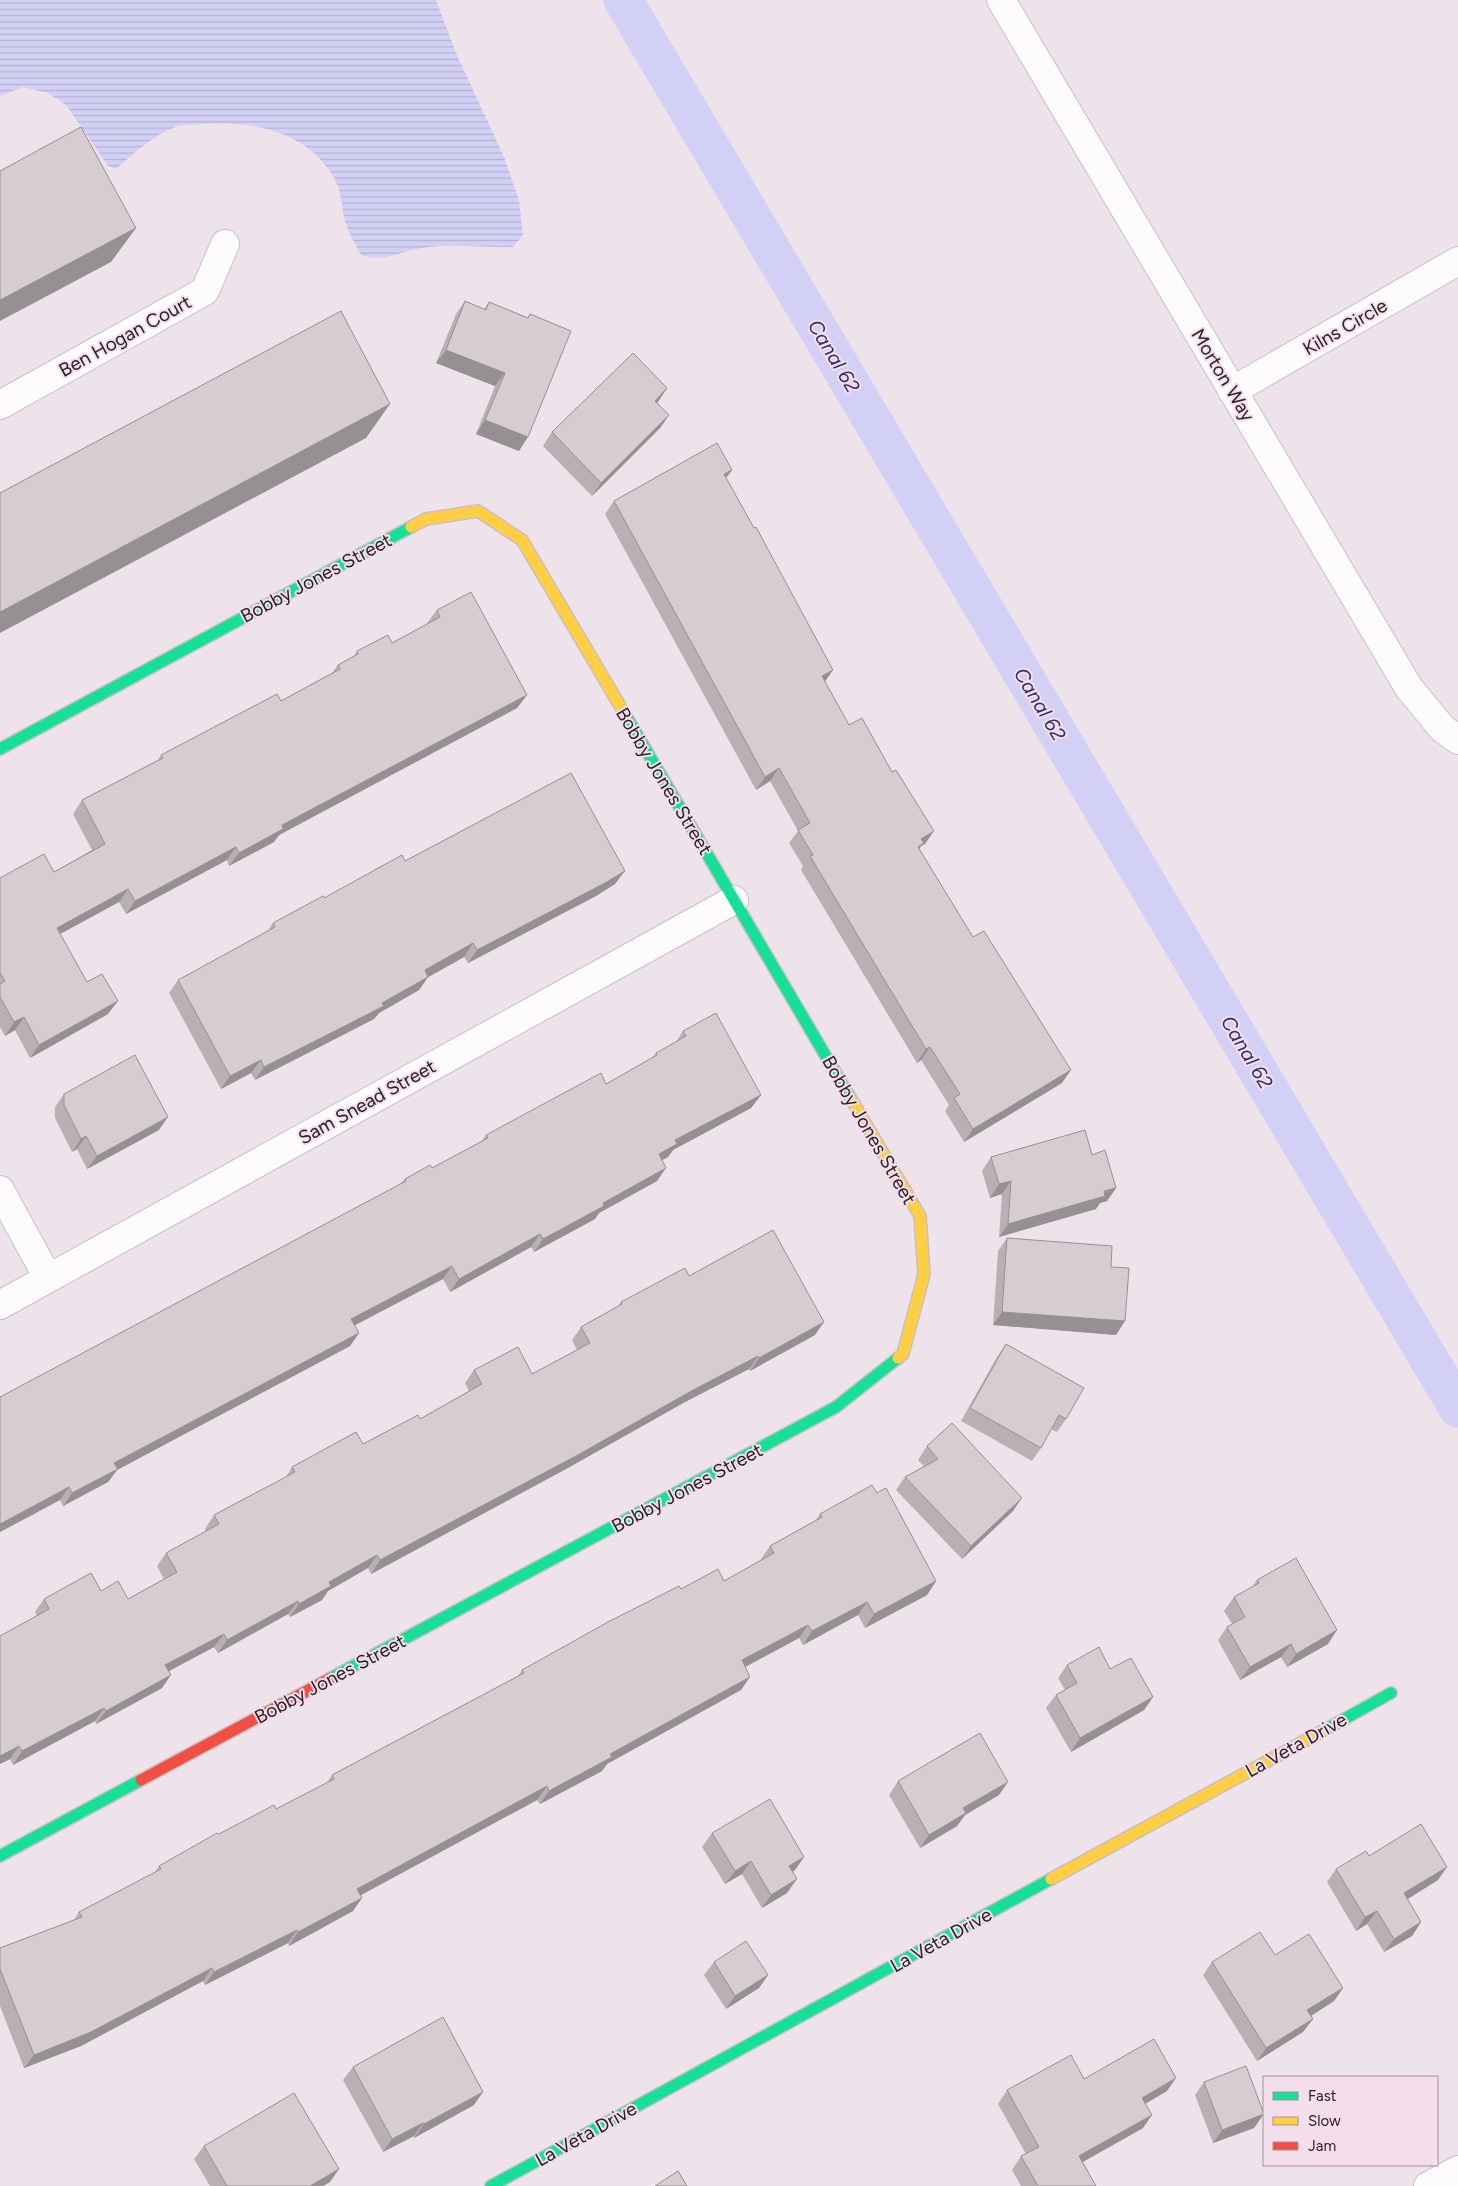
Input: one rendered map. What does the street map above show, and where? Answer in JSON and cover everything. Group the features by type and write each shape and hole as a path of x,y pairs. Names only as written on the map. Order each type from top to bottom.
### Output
{"street":[{"name":"Morton Way","path":"1001,0 1409,688 1442,728 1458,740"},
{"name":"Ben Hogan Court","path":"0,405 205,291 225,244"},
{"name":"Kilns Circle","path":"1232,391 1458,261"},
{"name":"Bobby Jones Street","path":"0,749 426,519 478,511 522,540 920,1216 924,1274 903,1354 836,1407 0,1856"},
{"name":"Sam Snead Street","path":"0,1305 734,900"},
{"path":"0,1190 48,1278"},
{"name":"La Veta Drive","path":"491,2186 1391,1693"},
{"path":"1428,2186 1458,2170"}],"water":[{"path":"0,0 436,0 456,53 504,157 519,200 523,235 513,247 444,246 421,248 376,258 361,255 347,227 340,191 329,170 317,156 303,145 272,130 255,126 219,123 178,126 151,140 116,169 108,166 66,105 48,93 23,87 0,96"}],"building":[{"path":"81,127 136,228 0,300 0,171"},
{"path":"465,301 486,310 489,302 528,318 530,314 571,331 528,437 485,420 505,373 446,350"},
{"path":"341,311 390,404 0,612 0,493"},
{"path":"633,353 667,388 655,401 669,415 601,483 552,432"},
{"path":"717,443 732,470 724,474 754,528 756,527 833,670 822,676 849,725 862,718 892,772 896,770 934,831 921,839 924,843 918,847 973,937 984,931 1071,1070 973,1129 954,1098 960,1094 930,1047 926,1049 810,856 813,855 798,830 810,823 779,768 765,777 614,501"},
{"path":"471,592 527,695 282,825 283,829 239,853 236,847 135,901 128,889 57,928 87,982 102,974 118,1001 39,1045 24,1017 14,1022 0,997 0,984 5,981 0,973 0,878 44,854 54,872 105,844 82,800 163,758 161,755 277,694 281,701 340,669 338,665 358,654 357,651 388,635 392,643 440,617 437,610"},
{"path":"571,773 625,871 477,950 473,943 425,970 428,977 382,1003 384,1006 264,1067 261,1060 230,1076 178,980 275,927 273,923 323,896 324,898 402,855 405,861"},
{"path":"716,1013 761,1095 675,1140 677,1144 659,1154 666,1168 603,1203 604,1206 543,1239 540,1234 459,1279 452,1266 351,1319 359,1333 114,1463 118,1469 72,1493 69,1487 0,1524 0,1397 406,1181 405,1179 430,1165 432,1168 488,1138 486,1135 601,1073 606,1084 657,1055 656,1053 686,1036 683,1031"},
{"path":"135,1055 168,1117 97,1156 86,1136 81,1139 64,1105 64,1094"},
{"path":"1085,1130 1092,1155 1105,1150 1116,1188 1104,1191 1105,1196 1008,1224 1011,1181 999,1184 991,1157"},
{"path":"773,1230 824,1322 759,1358 758,1356 695,1389 576,1456 380,1560 377,1555 329,1582 331,1586 299,1604 298,1601 227,1640 224,1634 165,1665 171,1675 106,1711 104,1708 22,1751 19,1746 0,1756 0,1636 49,1609 44,1599 91,1573 101,1591 118,1581 128,1599 177,1572 166,1553 219,1524 214,1515 295,1472 292,1467 356,1432 363,1444 418,1415 420,1419 482,1384 474,1370 518,1347 532,1374 590,1343 581,1327 622,1304 621,1302 685,1268 689,1276"},
{"path":"1007,1238 1112,1246 1111,1267 1129,1268 1125,1321 1002,1312"},
{"path":"1006,1344 1084,1388 1066,1419 1059,1415 1041,1448 970,1408"},
{"path":"952,1423 1022,1498 971,1546 905,1477 938,1459 927,1446"},
{"path":"872,1485 877,1493 886,1488 936,1581 874,1614 867,1602 812,1631 808,1625 742,1660 750,1677 610,1754 612,1757 549,1791 547,1786 357,1889 362,1898 298,1932 297,1930 214,1972 212,1968 91,2032 34,2055 0,1969 0,1948 82,1917 79,1912 161,1869 159,1866 217,1833 219,1834 274,1805 276,1809 334,1779 332,1775 524,1673 522,1670 608,1622 679,1586 681,1589 718,1569 724,1581 774,1553 770,1546 822,1517 820,1514"},
{"path":"1296,1558 1337,1630 1296,1654 1291,1644 1250,1667 1227,1627 1245,1617 1234,1597 1259,1583 1257,1580"},
{"path":"1099,1647 1110,1669 1131,1658 1153,1697 1080,1738 1056,1695 1077,1683 1067,1665"},
{"path":"980,1733 1008,1782 963,1808 966,1813 929,1835 898,1781"},
{"path":"770,1799 804,1857 789,1866 797,1879 771,1895 751,1861 735,1871 712,1833"},
{"path":"1421,1824 1447,1867 1404,1893 1421,1922 1394,1939 1377,1911 1365,1917 1336,1869 1366,1851 1369,1856"},
{"path":"1260,1932 1275,1955 1309,1934 1343,1988 1307,2010 1313,2019 1266,2048 1212,1962"},
{"path":"746,1941 768,1975 735,1996 714,1962"},
{"path":"443,2017 483,2092 392,2139 353,2067"},
{"path":"1154,2039 1176,2078 1142,2098 1152,2115 1079,2156 1096,2186 1038,2186 1021,2156 1039,2147 1007,2090 1071,2055 1084,2079"},
{"path":"1246,2066 1263,2114 1222,2130 1204,2082"},
{"path":"294,2093 339,2169 310,2186 227,2186 204,2146"},
{"path":"678,2171 687,2186 655,2186"}],"waterway":[{"name":"Canal 62","path":"623,0 1458,1408"}],"traffic: fast":[{"path":"0,749 411,527"},
{"path":"626,716 851,1099"},
{"path":"331,1678 836,1407 898,1358"},
{"path":"1321,1732 1391,1693"},
{"path":"0,1856 141,1780"},
{"path":"491,2186 1051,1879"}],"traffic: slow":[{"path":"411,527 426,519 478,511 522,540 626,716"},
{"path":"851,1099 920,1216 924,1274 903,1354 898,1358"},
{"path":"1051,1879 1321,1732"}],"traffic: jam":[{"path":"141,1780 331,1678"}]}
